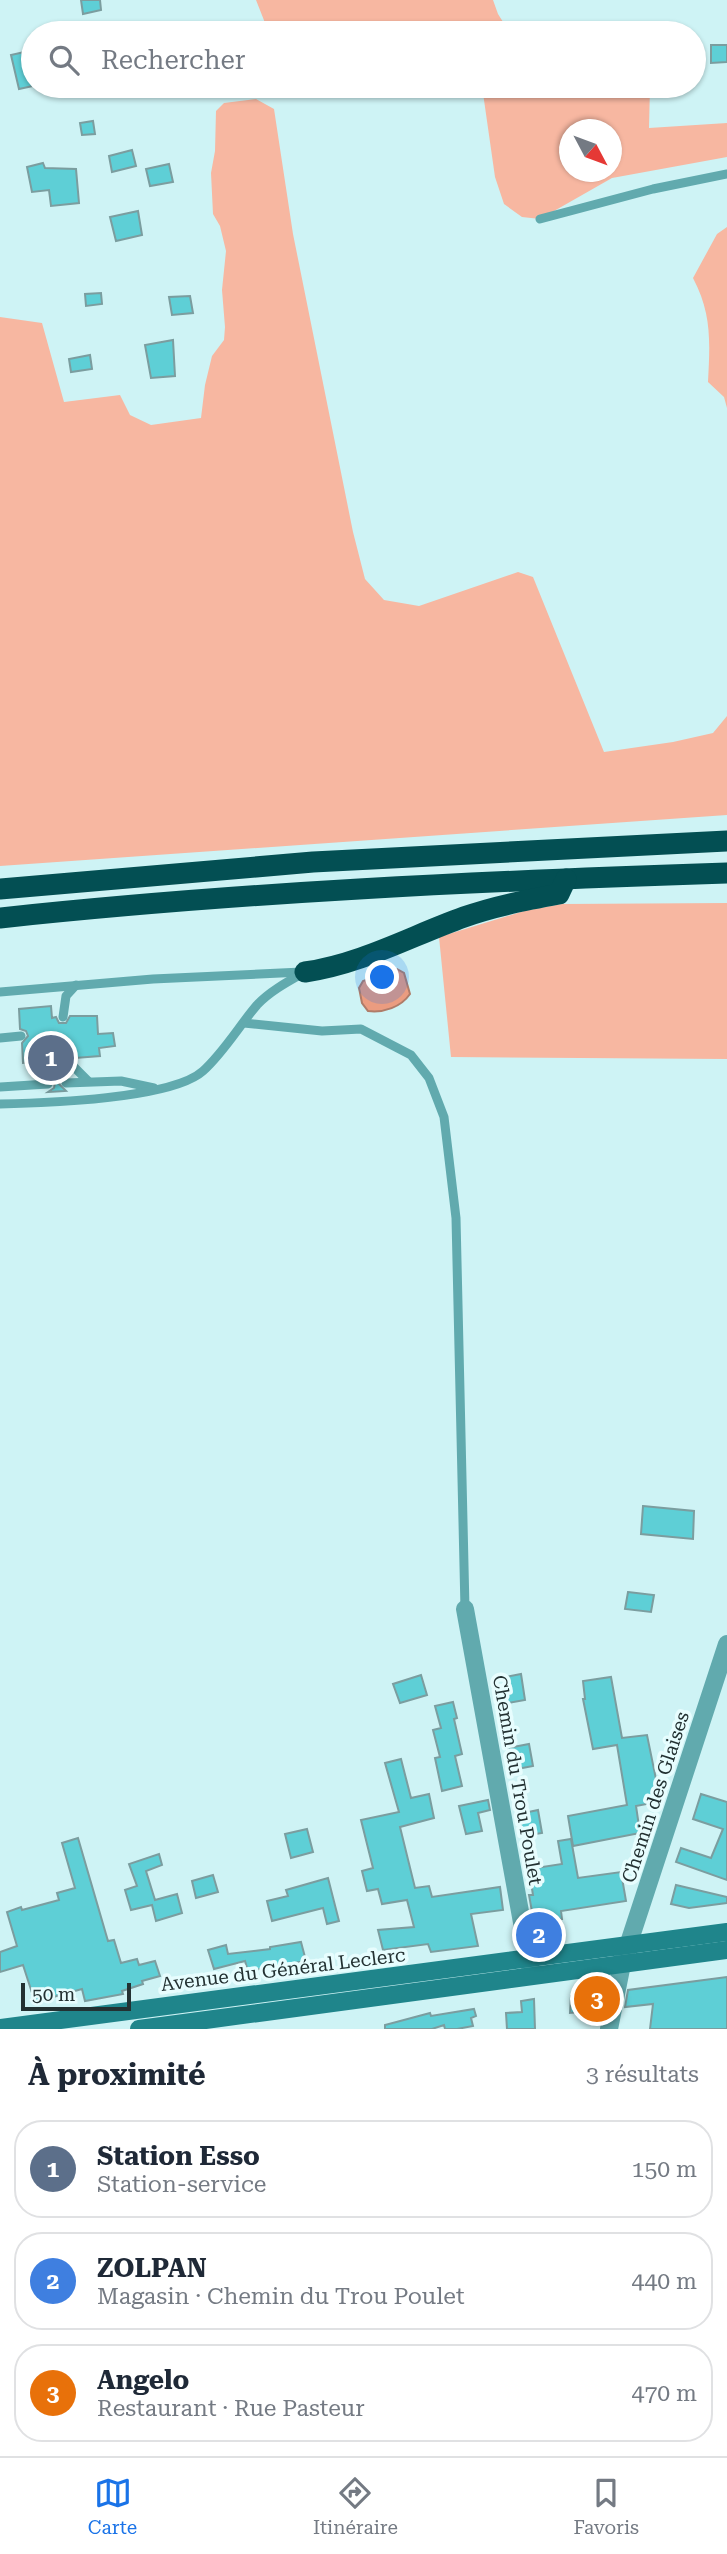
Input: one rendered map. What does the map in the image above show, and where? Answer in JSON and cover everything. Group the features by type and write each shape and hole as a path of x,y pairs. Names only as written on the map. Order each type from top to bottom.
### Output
{"highway":[{"path":"0,889 313,862 727,841"},
{"path":"0,918 389,886 727,873"},
{"path":"305,972 346,964 464,917 507,904 559,894 566,879"}],"main road":[{"name":"Avenue du Général Leclerc","path":"0,2028 44,2025 530,1966 629,1944 727,1932"},
{"name":"Avenue du Général Leclerc","path":"139,2029 512,1978 530,1966 622,1964 727,1950"}],"street":[{"name":"Chemin du Trou Poulet","path":"466,1609 530,1966"},
{"name":"Chemin des Glaises","path":"609,2029 622,1964 727,1644"}],"lane":[{"path":"540,219 653,189 727,174"},
{"path":"0,992 305,972"},
{"path":"0,1104 121,1096 162,1089 183,1082 202,1072 259,1003 305,972"},
{"path":"63,1017 66,996 76,985"},
{"path":"244,1023 322,1031 361,1029 411,1055 429,1077 443,1117 456,1218 466,1609"},
{"path":"0,1038 21,1036"},
{"path":"66,1059 88,1081"},
{"path":"65,1083 121,1081 162,1089"},
{"path":"0,1087 48,1084"}],"shaded area":[{"path":"256,0 493,0 502,21 264,21"},
{"path":"484,98 650,98 649,128 727,123 727,157 622,176 622,119 559,119 559,182 605,182 540,219 522,217 504,204 495,177"},
{"path":"256,99 274,109 293,234 353,532 365,579 384,600 419,606 518,572 533,577 604,752 713,733 727,716 727,815 0,866 0,317 42,323 64,402 120,395 130,415 151,425 201,418 212,356 224,340 225,327 222,290 226,251 220,226 213,214 211,173 215,151 216,111 224,103"},
{"path":"727,227 727,408 724,397 708,382 707,316 693,278 717,234"},
{"path":"727,903 727,1059 451,1057 439,937 524,911 562,904"},
{"path":"397,969 404,973 410,994 392,1008 368,1011 362,1003 359,988 363,981"}],"building":[{"path":"81,0 100,0 101,10 83,14"},
{"path":"711,45 727,45 727,62 711,63"},
{"path":"21,53 21,89 19,89 11,55"},
{"path":"93,121 95,134 82,135 80,123"},
{"path":"132,150 136,166 112,172 109,156"},
{"path":"43,163 45,168 76,169 79,203 51,206 49,190 32,192 27,167"},
{"path":"169,164 173,182 150,186 146,169"},
{"path":"138,211 142,235 116,241 110,217"},
{"path":"101,293 102,304 86,306 85,294"},
{"path":"190,296 193,313 172,315 169,297"},
{"path":"173,340 175,376 151,378 145,345"},
{"path":"90,355 92,369 71,372 69,359"},
{"path":"51,1006 52,1018 56,1017 59,1023 66,1023 70,1016 97,1016 98,1034 113,1033 115,1046 99,1048 100,1056 75,1058 67,1052 61,1055 59,1060 65,1068 65,1076 60,1079 59,1084 66,1091 48,1092 54,1088 55,1083 47,1077 46,1061 23,1063 22,1043 28,1036 26,1031 20,1029 19,1009"},
{"path":"643,1506 694,1511 693,1539 641,1534"},
{"path":"628,1592 654,1595 651,1612 625,1609"},
{"path":"521,1674 525,1700 502,1704 500,1690 508,1689 506,1677"},
{"path":"421,1675 427,1695 400,1703 393,1684"},
{"path":"611,1677 622,1738 647,1735 657,1784 657,1802 636,1806 640,1833 573,1846 568,1816 627,1805 617,1745 593,1749 583,1699 583,1681"},
{"path":"453,1702 462,1754 455,1756 462,1786 442,1791 435,1758 440,1757 433,1730 441,1728 435,1706"},
{"path":"529,1744 533,1766 512,1770 508,1748"},
{"path":"401,1759 411,1798 429,1794 434,1818 400,1827 415,1888 429,1886 432,1897 500,1887 503,1910 471,1914 478,1946 431,1952 428,1944 383,1950 378,1930 414,1927 407,1900 382,1904 378,1889 367,1891 362,1871 373,1868 361,1820 399,1812 385,1763"},
{"path":"701,1794 727,1802 727,1880 676,1862 681,1848 711,1858 723,1829 693,1819"},
{"path":"488,1800 490,1810 478,1813 482,1831 466,1834 459,1806"},
{"path":"538,1810 542,1833 523,1836 519,1814"},
{"path":"307,1829 313,1852 291,1858 285,1834"},
{"path":"78,1838 108,1941 114,1940 121,1963 137,1959 139,1965 155,1961 160,1976 142,1981 143,1984 122,1991 123,1994 85,2001 82,1989 35,2002 23,1965 0,1972 0,1952 17,1946 7,1912 59,1900 57,1893 75,1888 62,1843"},
{"path":"571,1839 578,1878 621,1872 626,1901 561,1911 562,1919 543,1921 545,1939 537,1940 529,1895 533,1895 529,1869 562,1864 558,1841"},
{"path":"159,1854 162,1865 146,1871 155,1900 177,1894 182,1913 156,1921 152,1905 131,1910 125,1890 137,1886 129,1864"},
{"path":"213,1875 218,1892 196,1898 192,1881"},
{"path":"328,1878 339,1921 327,1924 323,1908 272,1921 267,1901 288,1896 286,1890"},
{"path":"676,1885 727,1897 727,1903 689,1908 671,1904"},
{"path":"301,1942 306,1961 248,1971 245,1961 214,1969 208,1950 226,1945 228,1954"},
{"path":"727,1977 727,2029 650,2029 653,2004 625,2007 628,1990"},
{"path":"605,1991 601,2010 570,2013 571,1996"},
{"path":"534,1999 535,2029 507,2029 506,2013 522,2012 521,2001"},
{"path":"474,2009 476,2016 471,2018 473,2026 457,2029 445,2029 444,2025 432,2029 385,2029 385,2025 430,2013 431,2016"}],"place":[{"name":"Station Esso","path":"51,1058"},
{"name":"ZOLPAN","path":"539,1935"},
{"name":"Angelo","path":"597,1999"}]}
